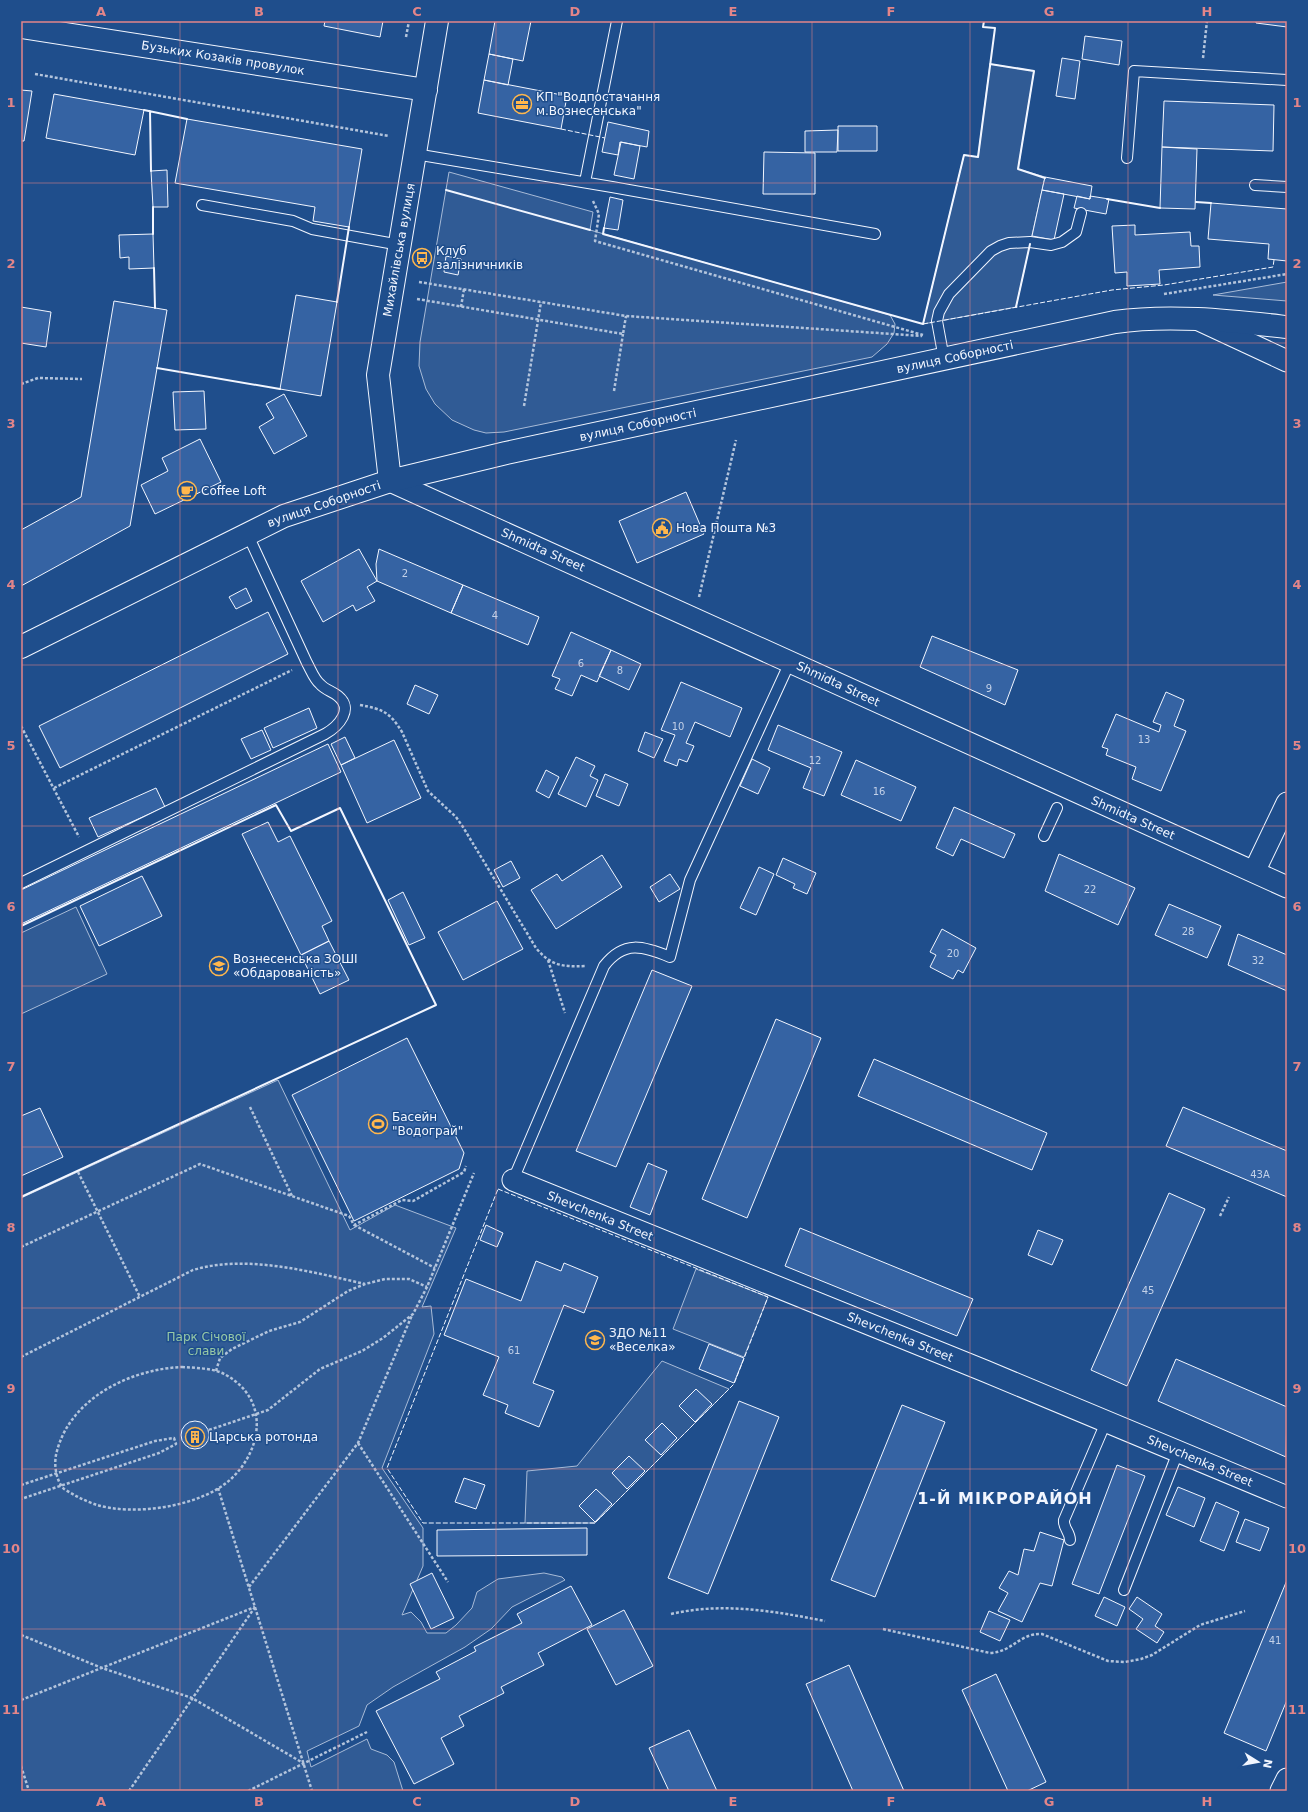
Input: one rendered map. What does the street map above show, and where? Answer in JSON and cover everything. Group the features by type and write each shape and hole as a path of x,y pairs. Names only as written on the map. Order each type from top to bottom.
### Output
{"main road":[{"name":"Михайлівська вулиця","path":"390,481 378,375 437,21"},
{"name":"Бузьких Козаків провулок","path":"21,27 426,90"},
{"name":"вулиця Соборності","path":"21,647 247,533 284,516 390,481 513,451 1115,322 1198,320 1287,327"}],"street":[{"path":"1198,320 1287,361"},
{"name":"Shmidta Street","path":"390,481 1287,887"},
{"path":"1254,872 1287,803"},
{"name":"Shevchenka Street","path":"513,1180 1287,1497"},
{"path":"1281,1791 1287,1779"}],"lane":[{"path":"585,182 616,21"},
{"path":"1127,158 1134,71 1287,80"},
{"path":"415,154 585,182 875,234"},
{"path":"1255,185 1287,187"},
{"path":"202,205 293,221 312,229 400,245"},
{"path":"944,359 937,322 939,312 949,294 991,251 1000,246 1020,242 1051,245 1062,242 1076,232 1081,213"},
{"path":"21,883 326,734 343,718 346,709 344,702 332,691 318,683 307,663 247,533"},
{"path":"513,1180 604,966 612,956 624,950 638,947 652,950 670,957 690,880 790,662"},
{"path":"1044,836 1057,808"},
{"path":"1070,1540 1070,1535 1064,1526 1064,1520 1106,1422"},
{"path":"1124,1590 1178,1452"}],"path":[{"path":"406,38 409,21"},
{"path":"1201,75 1207,21"},
{"path":"35,74 388,136"},
{"path":"419,282 626,316 929,337 595,241 599,214 585,182"},
{"path":"1160,295 1287,274"},
{"path":"461,307 464,289"},
{"path":"417,299 623,334"},
{"path":"524,406 541,302"},
{"path":"614,391 626,316"},
{"path":"21,384 38,378 82,379"},
{"path":"694,619 736,440"},
{"path":"54,788 307,663"},
{"path":"344,702 381,709 397,723 428,791 460,822 536,948 548,960 563,967 604,966"},
{"path":"21,726 86,851"},
{"path":"548,960 565,1013"},
{"path":"250,1107 292,1196"},
{"path":"21,1247 200,1164 349,1216 354,1225 435,1268"},
{"path":"354,1225 402,1200 413,1201 464,1172 466,1166"},
{"path":"78,1172 140,1297"},
{"path":"249,1587 358,1443 413,1314 427,1287 474,1174"},
{"path":"1220,1216 1229,1197"},
{"path":"21,1357 194,1270 214,1264 247,1263 365,1284"},
{"path":"216,1371 220,1358 232,1349 269,1331 300,1322 348,1291 365,1284 385,1279 409,1279 427,1287"},
{"path":"209,1430 268,1410 320,1369 362,1351 383,1338 413,1314"},
{"path":"166,1368 200,1368 216,1371 227,1375 247,1393 257,1414 255,1440 242,1467 218,1488 199,1497 148,1509 129,1509 95,1504 79,1498 61,1486 56,1473 55,1461 59,1441 67,1427 91,1400 103,1391 133,1375 166,1368"},
{"path":"21,1485 155,1441 174,1438 176,1444 159,1453 21,1498"},
{"path":"358,1443 448,1582"},
{"path":"218,1488 312,1791"},
{"path":"21,1700 255,1607"},
{"path":"129,1791 255,1607"},
{"path":"670,1614 710,1607 737,1607 778,1612 825,1621"},
{"path":"883,1629 990,1653 999,1653 1007,1650 1025,1636 1042,1634 1108,1661 1125,1662 1152,1655 1200,1625 1245,1611"},
{"path":"21,1635 102,1668 192,1698 303,1763"},
{"path":"248,1791 367,1732"},
{"path":"21,1766 29,1791"}],"shaded area":[{"path":"990,64 1034,71 1018,169 1045,177 1016,307 923,324 964,155 978,157"},
{"path":"449,172 593,212 590,230 890,315 895,324 894,333 887,344 872,357 504,432 486,433 474,430 452,420 435,404 426,389 419,366 420,342"},
{"path":"1287,282 1287,301 1213,295"},
{"path":"76,907 107,974 21,1014 21,933"},
{"name":"Парк Січової слави","path":"278,1080 350,1230 395,1205 456,1228 422,1307 431,1306 434,1334 382,1468 423,1528 423,1566 402,1615 411,1612 421,1622 427,1633 446,1633 472,1608 477,1592 498,1579 544,1573 562,1577 565,1580 512,1607 491,1629 465,1647 393,1687 367,1705 359,1726 307,1751 311,1767 367,1739 371,1749 387,1755 394,1762 403,1791 21,1791 21,1198"},
{"path":"696,1269 768,1297 744,1357 673,1329"},
{"path":"662,1361 729,1389 595,1523 525,1523 527,1471 577,1466"}],"building":[{"path":"325,21 383,21 380,37 324,26"},
{"path":"495,21 531,21 523,61 489,54"},
{"path":"1256,21 1287,21 1287,27 1256,23"},
{"path":"1085,36 1122,41 1119,65 1082,59"},
{"path":"489,54 513,59 508,85 484,80"},
{"path":"1062,58 1080,61 1075,99 1056,96"},
{"name":"КП \"Водпостачання м.Вознесенська\"","path":"484,80 567,96 561,129 478,113"},
{"path":"21,90 32,91 24,141 21,141"},
{"path":"54,94 144,110 135,155 46,138"},
{"path":"1164,101 1274,105 1273,151 1162,147"},
{"path":"187,119 362,149 349,227 313,221 315,207 175,183"},
{"path":"608,122 649,131 647,147 620,142 618,155 602,152"},
{"path":"838,126 877,126 877,151 838,151"},
{"path":"838,130 837,152 805,152 805,131"},
{"path":"621,142 640,146 634,179 614,175"},
{"path":"1162,147 1197,149 1195,209 1160,208"},
{"path":"764,152 815,153 815,194 763,194"},
{"path":"167,170 168,207 153,207 151,171"},
{"path":"1045,177 1092,186 1090,199 1042,190"},
{"path":"1042,190 1064,194 1054,240 1032,236"},
{"path":"1077,196 1090,199 1090,196 1109,199 1106,214 1074,208"},
{"path":"610,197 623,200 618,230 604,228"},
{"path":"1211,203 1287,209 1287,261 1268,259 1269,244 1208,239"},
{"path":"1135,225 1135,235 1190,232 1191,246 1199,246 1200,267 1159,270 1160,284 1127,286 1127,272 1115,273 1112,226"},
{"path":"153,234 154,268 129,269 129,257 120,258 119,235"},
{"path":"446,256 461,259 458,275 444,272"},
{"path":"296,295 337,302 321,396 280,389"},
{"path":"114,301 167,310 130,526 21,586 21,530 81,497"},
{"path":"21,307 51,312 46,347 21,343"},
{"path":"204,391 206,429 175,430 173,392"},
{"path":"284,394 307,436 274,454 259,427 274,418 266,404"},
{"path":"200,439 221,482 155,514 141,485 168,471 162,458"},
{"name":"Нова Пошта №3","path":"686,492 704,534 637,563 619,521"},
{"path":"359,549 377,581 367,587 375,601 356,611 353,605 323,622 301,581"},
{"path":"379,549 463,585 451,613 377,581 376,564"},
{"path":"463,585 539,617 528,645 451,613"},
{"path":"246,588 252,601 236,609 229,597"},
{"path":"268,612 288,654 60,768 39,726"},
{"path":"571,632 611,650 597,682 581,675 572,696 555,689 560,679 552,676"},
{"path":"932,636 1018,670 1005,705 920,667"},
{"path":"611,650 641,664 629,690 599,676"},
{"path":"681,682 742,708 730,737 695,722 686,743 694,746 687,762 679,759 677,766 664,761 675,735 661,730"},
{"path":"415,685 438,695 429,714 407,704"},
{"path":"1166,692 1184,700 1174,726 1186,731 1161,791 1132,779 1136,767 1106,755 1108,749 1102,747 1116,714 1159,732 1161,725 1153,722"},
{"path":"309,708 317,728 273,748 264,728"},
{"path":"778,725 842,752 824,796 803,788 811,768 768,750"},
{"path":"262,730 271,750 251,759 241,739"},
{"path":"645,732 663,739 654,758 638,751"},
{"path":"345,737 355,758 341,765 331,744"},
{"path":"394,740 421,798 367,823 341,765"},
{"path":"328,744 341,772 21,924 21,890"},
{"path":"576,757 595,766 590,776 598,780 586,807 558,794"},
{"path":"752,759 770,768 758,794 740,786"},
{"path":"856,760 916,787 901,821 841,795"},
{"path":"546,770 559,777 549,798 536,791"},
{"path":"605,774 628,784 619,806 596,796"},
{"path":"156,788 165,807 98,837 89,818"},
{"path":"954,807 1015,834 1004,858 961,839 953,856 936,848"},
{"path":"268,822 278,842 290,836 332,921 322,926 329,941 301,955 242,834"},
{"path":"1059,854 1135,888 1118,925 1045,891"},
{"path":"602,855 622,887 556,929 531,890 557,874 562,881"},
{"path":"783,858 816,873 807,894 793,888 795,884 776,875"},
{"path":"511,861 520,878 503,887 494,870"},
{"path":"759,867 774,874 756,915 740,908"},
{"path":"670,874 680,889 659,902 650,887"},
{"path":"142,876 162,916 99,946 80,906"},
{"path":"403,892 425,938 409,945 388,900"},
{"path":"497,901 523,949 463,980 438,932"},
{"path":"1169,904 1221,926 1207,958 1155,935"},
{"path":"942,929 976,948 963,973 958,970 953,979 930,967 936,955 930,952"},
{"path":"1238,934 1287,955 1287,991 1228,965"},
{"path":"329,941 349,980 320,994 301,955"},
{"path":"652,970 692,986 616,1167 576,1151"},
{"path":"776,1019 821,1038 747,1218 702,1199"},
{"name":"Басейн \"Водограй\"","path":"407,1038 464,1153 459,1169 354,1221 292,1095"},
{"path":"874,1059 1047,1133 1032,1170 858,1096"},
{"path":"1183,1107 1287,1151 1287,1197 1166,1146"},
{"path":"40,1108 63,1157 21,1176 21,1116"},
{"path":"648,1163 667,1171 650,1215 630,1207"},
{"path":"1169,1193 1205,1209 1127,1386 1091,1370"},
{"path":"486,1225 503,1233 497,1247 480,1240"},
{"path":"800,1228 973,1299 957,1336 785,1266"},
{"path":"1038,1230 1063,1240 1052,1265 1028,1255"},
{"name":"ЗДО №11 «Веселка»","path":"536,1261 561,1271 564,1263 598,1277 584,1313 564,1305 533,1383 554,1391 539,1427 505,1413 508,1405 483,1395 499,1357 444,1335 466,1279 521,1301"},
{"path":"709,1344 744,1358 734,1383 699,1369"},
{"path":"1176,1359 1287,1407 1286,1457 1158,1401"},
{"path":"696,1389 712,1404 695,1422 679,1406"},
{"path":"739,1401 779,1417 708,1594 668,1578"},
{"path":"902,1405 945,1422 875,1597 831,1580"},
{"name":"Царська ротонда","path":"195,1421 205,1425 209,1435 205,1445 195,1449 185,1445 181,1435 185,1425"},
{"path":"662,1423 677,1438 661,1455 645,1440"},
{"path":"629,1456 645,1471 627,1489 612,1473"},
{"path":"1117,1465 1145,1476 1099,1594 1072,1584"},
{"path":"464,1478 485,1485 476,1509 455,1502"},
{"path":"1178,1487 1205,1498 1194,1527 1166,1515"},
{"path":"596,1489 612,1504 595,1522 579,1506"},
{"path":"1216,1502 1239,1512 1224,1551 1200,1541"},
{"path":"1245,1519 1269,1528 1260,1551 1236,1542"},
{"path":"587,1528 587,1555 437,1556 437,1530"},
{"path":"1040,1532 1064,1540 1052,1586 1040,1583 1022,1622 998,1611 1008,1593 999,1588 1009,1571 1018,1575 1024,1549 1034,1551"},
{"path":"432,1573 454,1618 431,1629 410,1584"},
{"path":"1287,1580 1287,1700 1266,1751 1224,1733"},
{"path":"571,1586 592,1625 538,1653 544,1665 501,1687 504,1693 459,1716 464,1726 441,1738 454,1764 414,1784 376,1711 440,1679 436,1672 476,1651 474,1647 522,1623 517,1614"},
{"path":"1104,1597 1125,1607 1117,1626 1095,1616"},
{"path":"1137,1597 1162,1614 1155,1626 1164,1632 1157,1643 1136,1629 1143,1619 1129,1609"},
{"path":"624,1610 653,1666 616,1685 587,1629"},
{"path":"989,1611 1010,1620 1000,1641 980,1632"},
{"path":"849,1665 904,1791 853,1791 806,1684"},
{"path":"996,1674 1046,1782 1027,1791 1008,1791 962,1690"},
{"path":"689,1730 717,1791 669,1791 649,1748"}],"fence":[{"path":"561,129 605,138"},
{"path":"923,324 1112,290 1164,285 1273,267 1274,260"},
{"path":"498,1189 768,1297 734,1384 595,1523 423,1523 387,1468 498,1189"}],"wall":[{"path":"604,228 603,234 923,324 964,155 978,157 995,28 983,27 984,21"},
{"path":"990,64 1034,71 1018,169 1045,178"},
{"path":"144,110 187,119"},
{"path":"150,111 151,171"},
{"path":"446,190 590,230"},
{"path":"1107,199 1160,208"},
{"path":"1196,202 1211,203"},
{"path":"153,207 153,234"},
{"path":"337,302 349,227"},
{"path":"1016,307 1030,244"},
{"path":"154,268 155,308"},
{"path":"157,368 280,389"},
{"path":"21,926 276,805 291,831 340,808 436,1005 21,1197"}],"place":[{"name":"КП \"Водпостачання м.Вознесенська\"","path":"522,104"},
{"name":"Клуб залізничників","path":"422,258"},
{"name":"Coffee Loft","path":"187,491"},
{"name":"Нова Пошта №3","path":"662,528"},
{"name":"Вознесенська ЗОШІ «Обдарованість»","path":"219,966"},
{"name":"Басейн \"Водограй\"","path":"378,1124"},
{"name":"ЗДО №11 «Веселка»","path":"595,1340"},
{"name":"Царська ротонда","path":"195,1437"}],"district":[{"name":"1-Й МІКРОРАЙОН","path":"1005,1498"}]}
